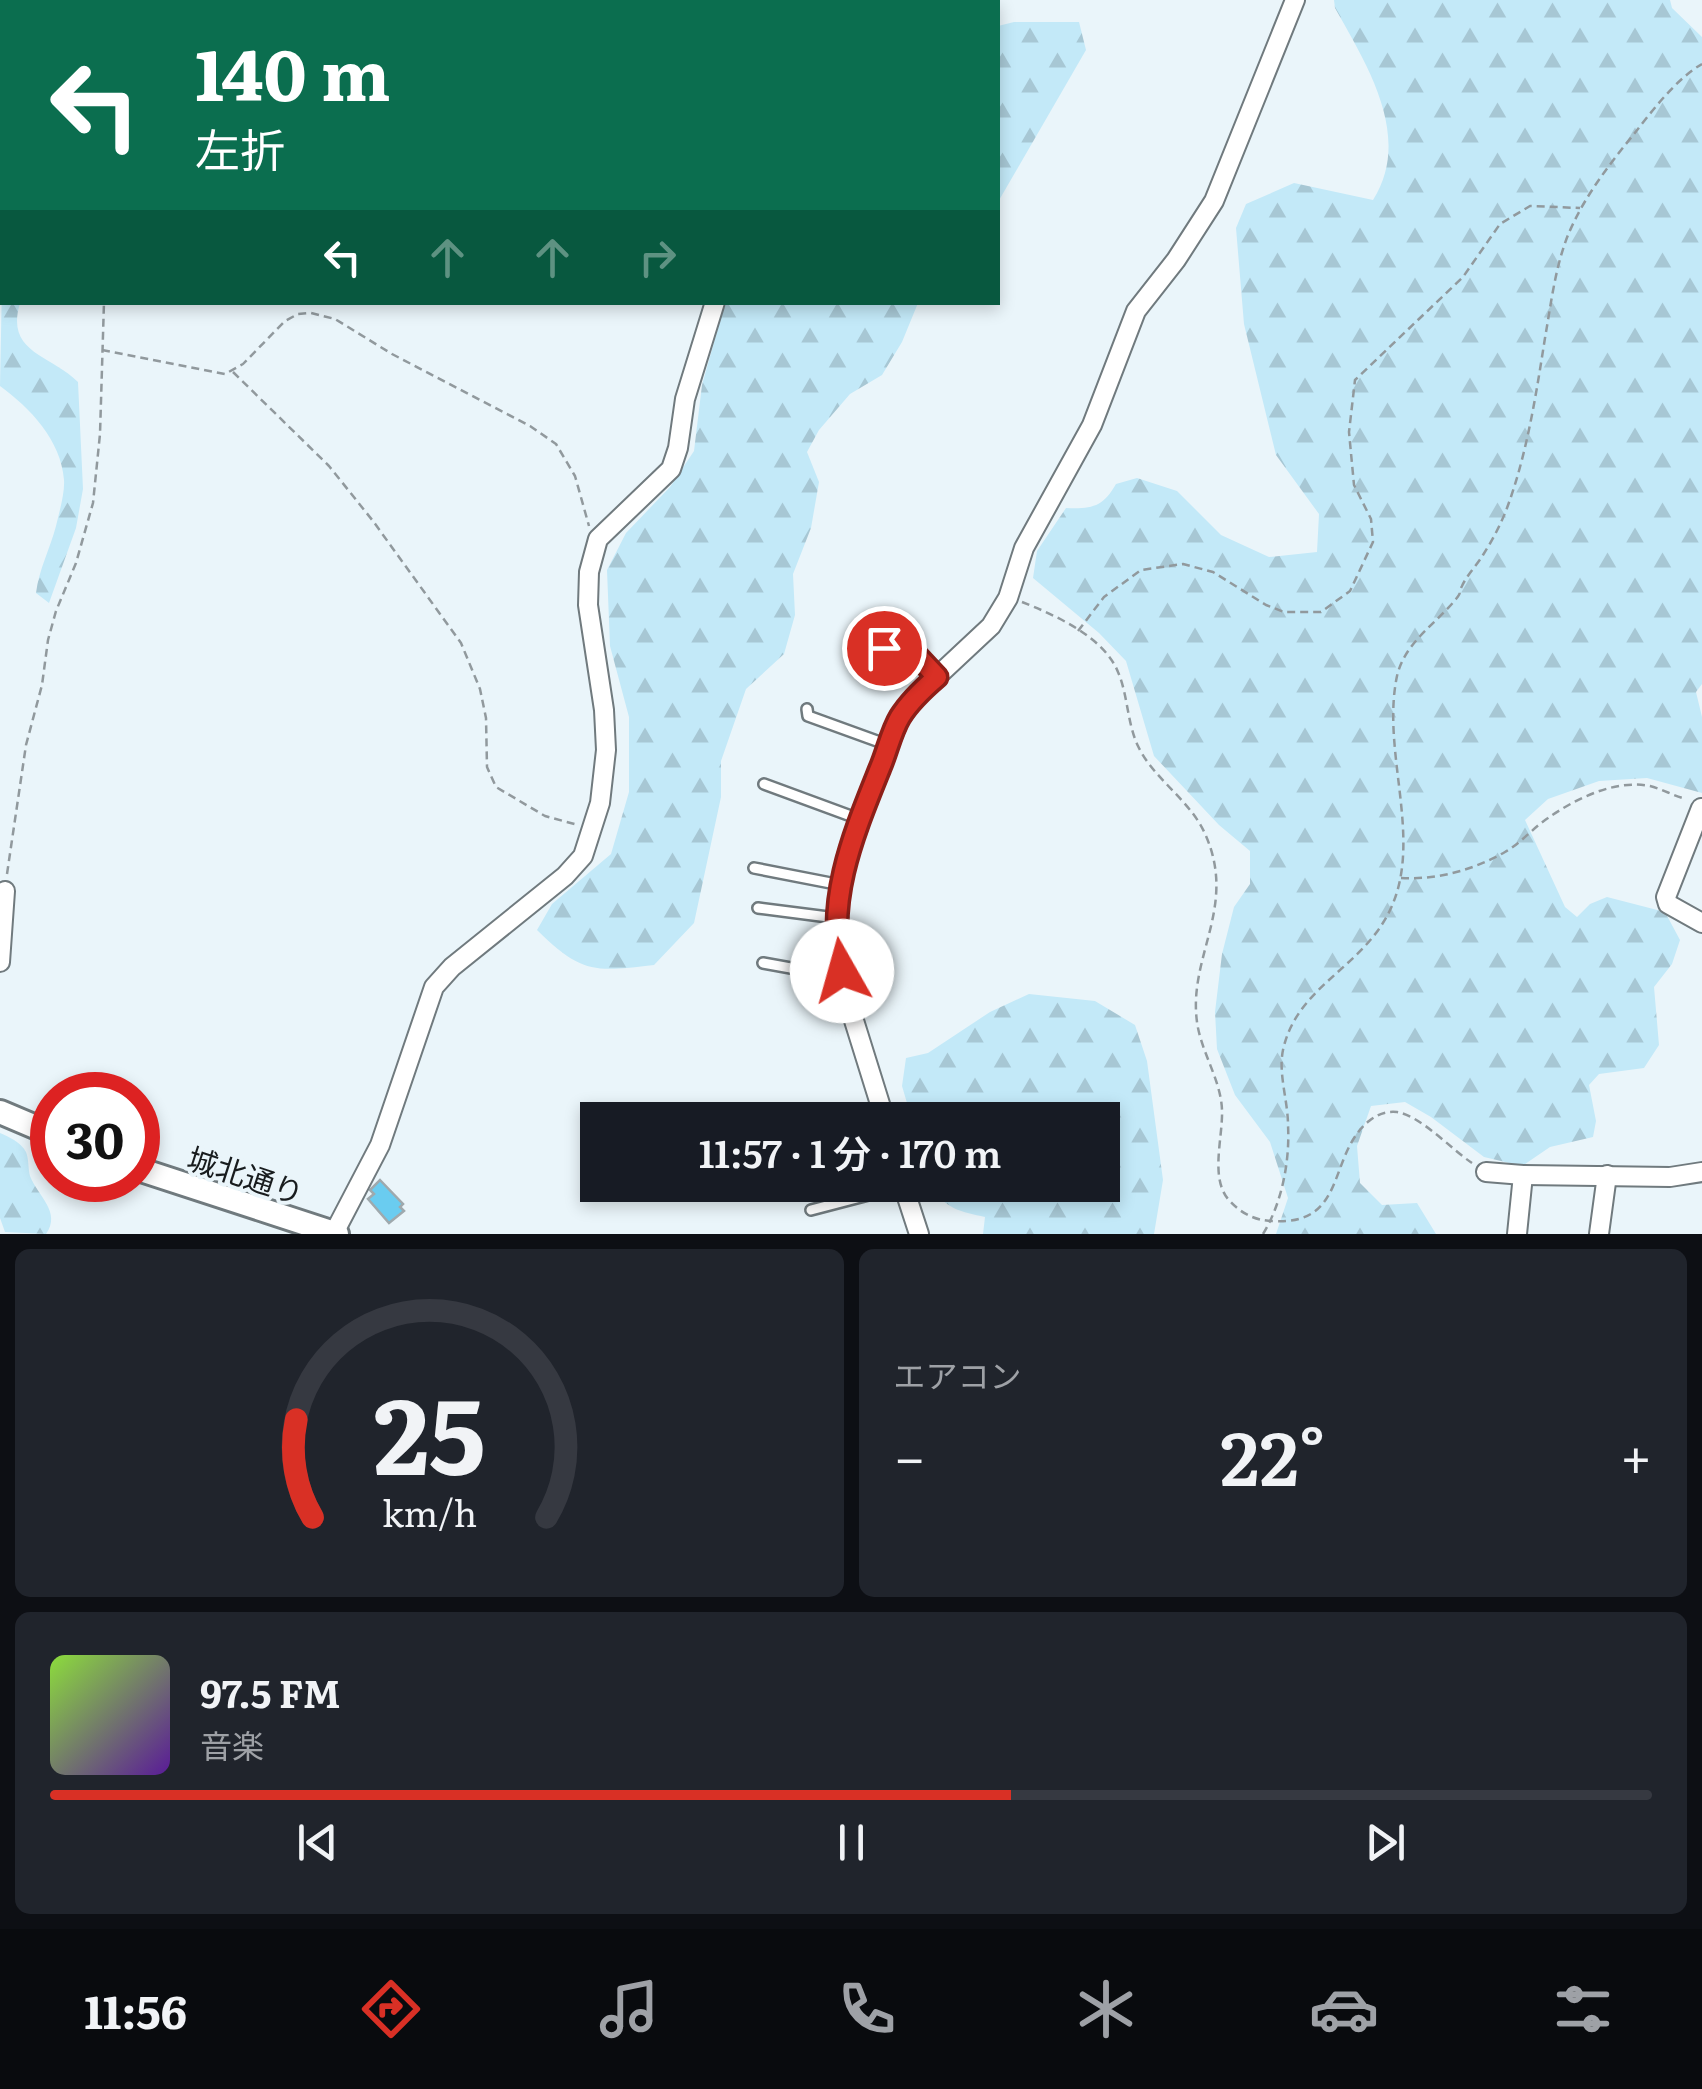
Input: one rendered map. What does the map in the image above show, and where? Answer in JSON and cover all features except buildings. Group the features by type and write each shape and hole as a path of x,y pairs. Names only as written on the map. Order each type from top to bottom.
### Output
{"street":[{"path":"880,1102 836,950 841,886 858,819 898,720 914,698 991,626 1008,598 1024,548 1092,425 1136,311 1176,260 1214,201 1295,0"},
{"path":"336,1234 380,1145 434,986 565,876 583,856 594,830 606,750 588,605 589,572 598,539 671,468 685,399 714,305"},
{"path":"1696,805 1666,897 1668,904 1702,923"},
{"path":"0,962 5,891"},
{"path":"0,1112 30,1125"},
{"path":"1486,1172 1670,1177 1702,1172"},
{"path":"1598,1234 1607,1175"},
{"path":"1517,1234 1523,1176"},
{"name":"城北通り","path":"160,1177 306,1230 336,1234"},
{"path":"909,1202 919,1234"}],"lane":[{"path":"858,650 908,646 937,677"},
{"path":"807,709 808,716 889,745"},
{"path":"764,784 858,819"},
{"path":"754,868 841,886"},
{"path":"758,908 836,918"},
{"path":"763,962 824,974 842,971"},
{"path":"810,1210 840,1202"}],"path":[{"path":"1264,1234 1285,1174 1288,1123 1282,1052 1307,999 1364,951 1391,908 1401,878 1404,843 1392,710 1398,672 1423,630 1459,596 1507,509 1534,403 1555,279 1567,237 1581,208 1595,182 1647,118 1702,64"},
{"path":"1078,631 1104,596 1141,570 1183,564 1213,572 1284,612 1321,612 1350,591 1372,542 1370,520 1354,485 1349,432 1355,380 1462,278 1500,224 1530,206 1581,208"},
{"path":"5,891 26,745 42,685 48,640 76,563 92,502 100,434 104,305"},
{"path":"102,350 225,374 233,372 298,314 311,313 335,320 556,444 575,476 592,534 598,539"},
{"path":"233,372 329,466 462,642 480,688 486,718 487,767 496,787 545,816 594,830"},
{"path":"1008,598 1025,603 1098,644 1118,670 1138,746 1154,769 1187,802 1206,836 1218,878 1218,899 1198,988 1197,1022 1222,1106 1220,1183 1226,1197 1245,1215 1271,1222 1295,1221 1315,1213 1334,1190 1355,1132 1387,1112 1401,1112 1419,1121 1445,1145 1486,1172"},
{"path":"1401,878 1454,874 1506,852 1548,818 1608,788 1650,786 1696,805"}],"green space":[{"path":"1334,0 1670,0 1672,8 1702,37 1702,684 1696,692 1702,717 1702,793 1647,778 1599,781 1548,799 1525,820 1565,907 1577,917 1590,904 1607,897 1665,912 1680,940 1672,964 1654,987 1659,1045 1644,1068 1599,1074 1589,1085 1596,1121 1593,1137 1550,1147 1522,1166 1484,1157 1405,1102 1371,1106 1357,1146 1360,1183 1382,1205 1417,1203 1436,1234 1276,1234 1288,1198 1270,1142 1235,1095 1217,1049 1215,1012 1222,954 1234,907 1250,884 1250,851 1219,825 1154,756 1126,661 1033,578 1037,551 1066,508 1096,505 1116,484 1137,478 1177,491 1221,535 1269,557 1317,552 1319,514 1276,455 1244,324 1236,228 1246,204 1294,183 1373,200 1384,176 1388,151 1381,102"},
{"path":"1079,22 1086,50 1000,199 1000,26"},
{"path":"2,305 20,305 17,320 24,343 78,382 83,489 76,528 49,603 36,593 63,497 62,465 42,426 0,386"},
{"path":"724,305 917,305 902,342 882,375 850,394 819,430 807,452 819,482 811,528 793,574 795,615 784,654 746,689 721,761 721,797 694,923 654,965 590,967 566,955 537,930 552,904 611,854 629,792 629,717 610,646 607,570 626,533 670,487 694,451 702,385"},
{"path":"1029,994 1095,1001 1135,1025 1147,1061 1163,1180 1154,1234 983,1234 985,1217 946,1202 1120,1202 1120,1102 907,1102 902,1086 906,1058 928,1053 990,1012"},
{"path":"0,1133 26,1152 30,1202 45,1202 51,1218 46,1234 5,1232 0,1218"}],"route":[{"path":"842,971 836,950 836,918 858,819 898,720 937,677 908,646 884,648"}]}
